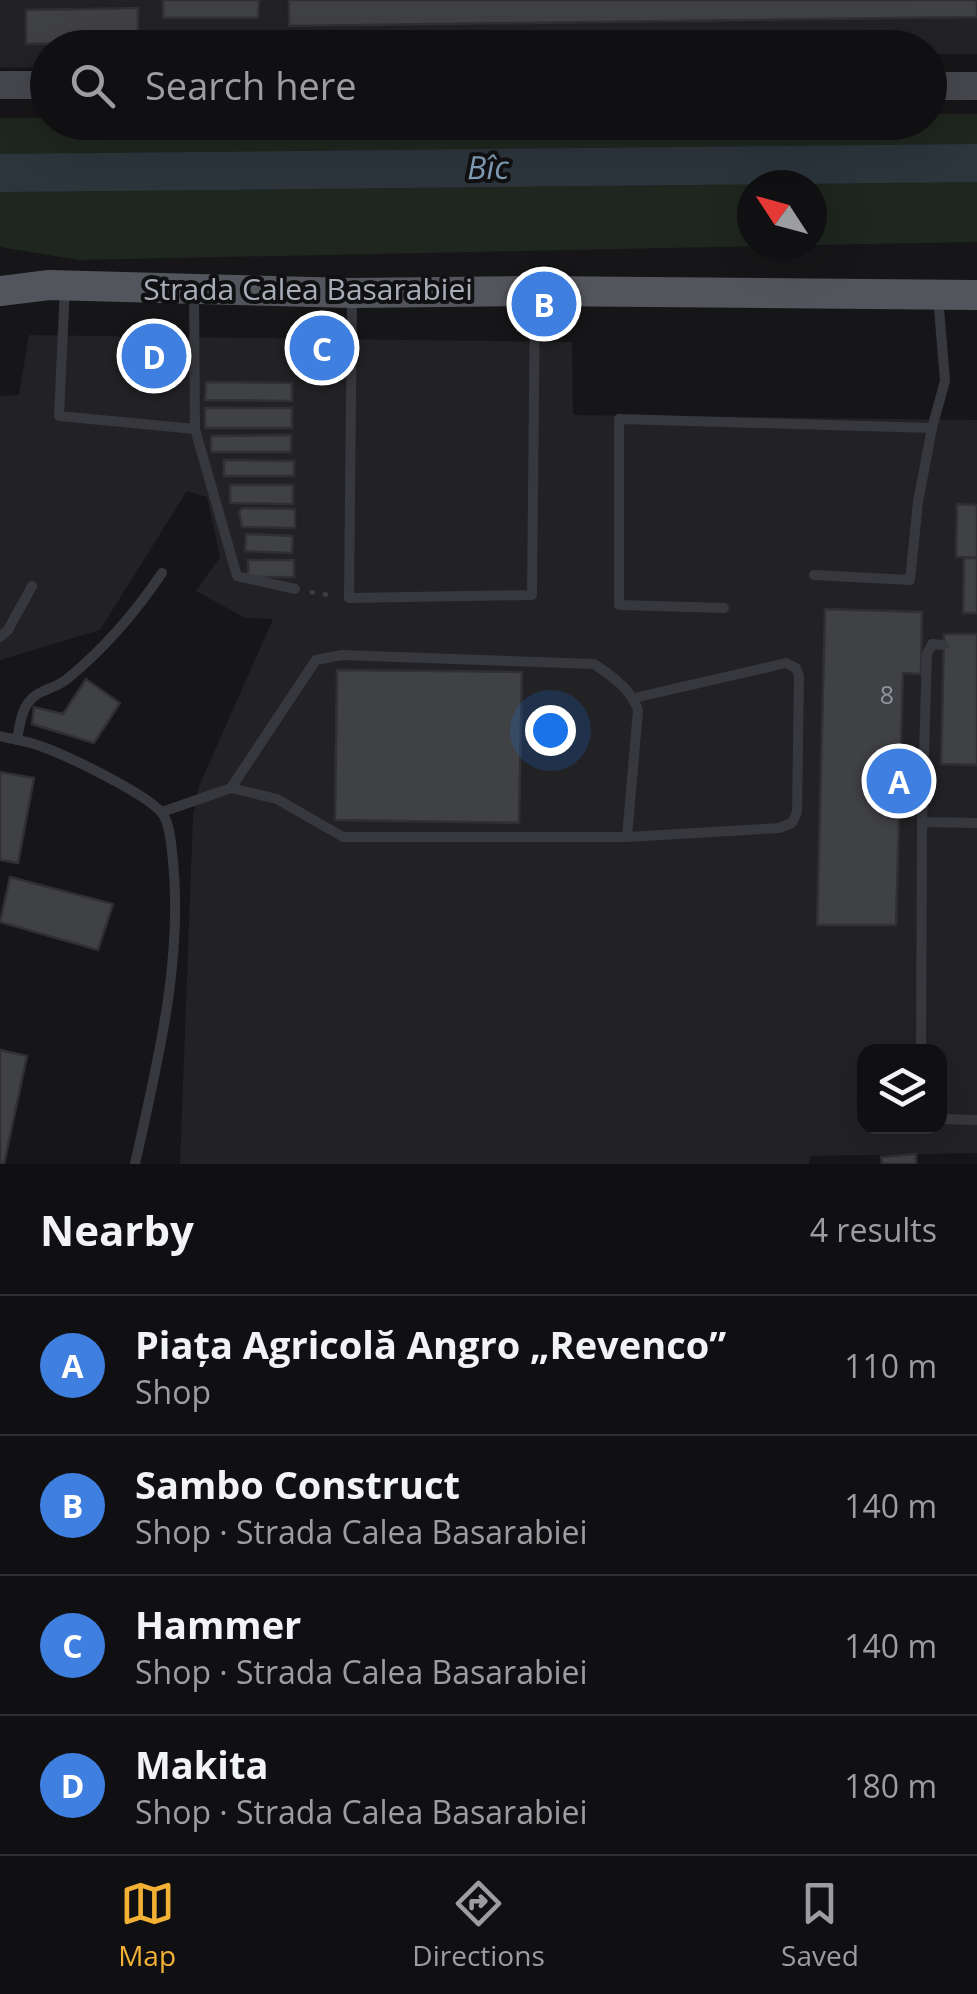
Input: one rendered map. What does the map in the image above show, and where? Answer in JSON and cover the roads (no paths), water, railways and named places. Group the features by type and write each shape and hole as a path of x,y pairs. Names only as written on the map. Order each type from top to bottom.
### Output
{"main road":[{"path":"0,275 57,286"},
{"name":"Strada Calea Basarabiei","path":"0,291 57,286 352,293 977,295"}],"street":[{"path":"0,85 30,85"},
{"path":"947,86 977,86"}],"lane":[{"path":"57,286 59,416 195,430"},
{"path":"194,290 195,430 237,576 296,590"},
{"path":"352,293 349,598 532,595 534,291"},
{"path":"814,576 910,580 918,502 945,381 938,295"},
{"path":"724,608 619,605 619,419 932,428"},
{"path":"17,740 25,705 42,689 58,688 79,670 135,614 162,574"},
{"path":"0,637 8,630 32,586"},
{"path":"921,1044 927,654 932,644 944,645"},
{"path":"231,788 308,667 325,657 594,664 634,698 638,710 627,837"},
{"path":"162,812 231,788 277,799 344,836 627,837 780,828 792,823 797,812 796,668 786,663 634,698"},
{"path":"0,736 40,746 82,765 162,812 171,843 175,881 173,957 163,1038 135,1164"},
{"path":"922,822 977,823"},
{"path":"947,1120 977,1120"}],"waterway":[{"name":"Bîc","path":"0,173 977,163"}],"place":[{"name":"Sambo Construct","path":"544,304"},
{"name":"Hammer","path":"322,348"},
{"name":"Makita","path":"154,356"},
{"name":"Piața Agricolă Angro „Revenco”","path":"899,781"}]}
